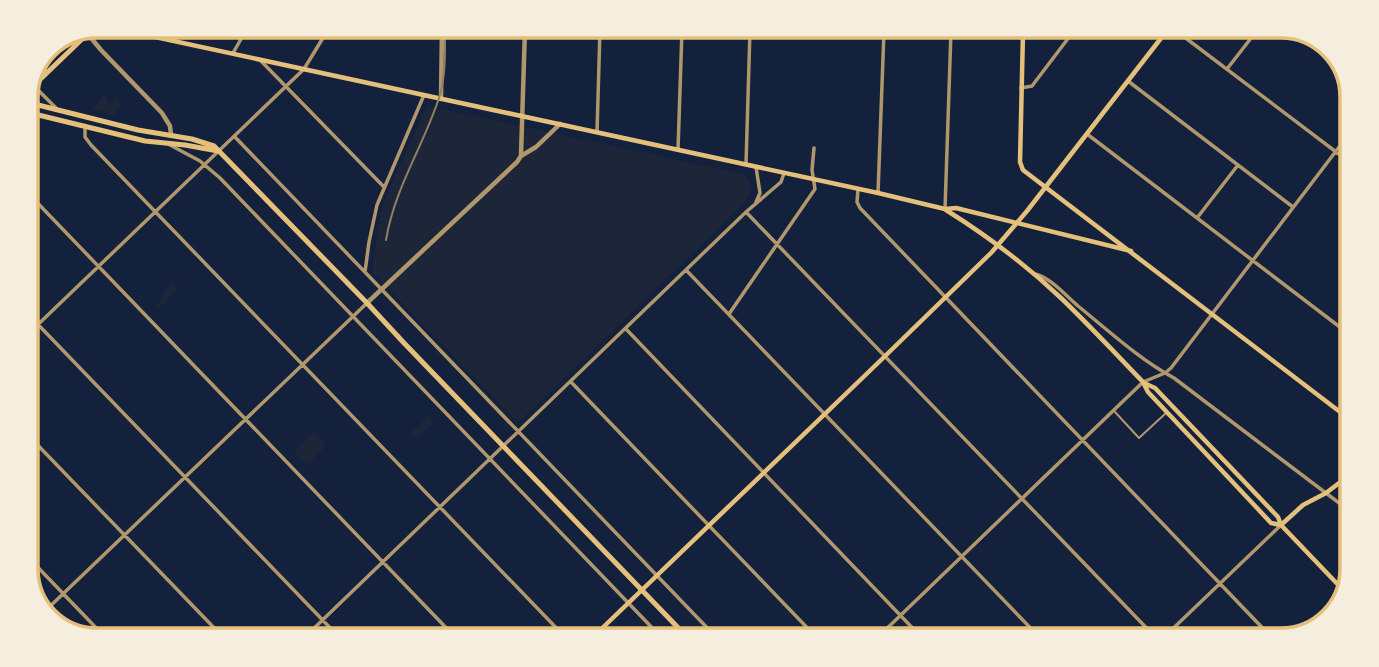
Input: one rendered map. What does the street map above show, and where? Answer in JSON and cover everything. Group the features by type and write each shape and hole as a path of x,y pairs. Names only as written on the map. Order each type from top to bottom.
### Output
{"main road":[{"path":"164,38 945,209 956,208 1131,251"},
{"path":"1023,38 1023,170 1340,412"},
{"path":"602,628 998,246 1161,38"},
{"path":"42,78 79,42"},
{"path":"39,105 214,146 678,628"},
{"path":"39,115 145,141 218,151"},
{"path":"945,209 998,246 1061,298 1143,382 1155,388 1278,517 1281,525 1338,585"},
{"path":"1143,382 1147,393 1271,523 1281,525"},
{"path":"1281,525 1303,505 1340,482"}],"street":[{"path":"233,54 242,38"},
{"path":"39,324 304,69 323,38"},
{"path":"441,99 442,38"},
{"path":"521,156 525,38"},
{"path":"597,132 600,38"},
{"path":"678,150 682,38"},
{"path":"746,164 750,38"},
{"path":"878,193 884,38"},
{"path":"945,209 951,38"},
{"path":"1021,89 1032,86 1068,38"},
{"path":"1186,38 1340,156"},
{"path":"1227,69 1251,38"},
{"path":"93,39 162,113 170,126 171,135"},
{"path":"260,60 384,187"},
{"path":"1128,81 1294,207"},
{"path":"39,91 58,110"},
{"path":"365,272 372,226 384,187 424,95"},
{"path":"51,605 521,156 560,124"},
{"path":"85,127 87,141 557,628"},
{"path":"1087,134 1340,327"},
{"path":"234,136 707,628"},
{"path":"168,144 205,164 226,184 652,628"},
{"path":"887,628 1143,382 1165,373 1340,146"},
{"path":"729,315 815,189 814,148"},
{"path":"1198,218 1238,165"},
{"path":"756,167 760,193 756,203"},
{"path":"314,628 746,212 781,182 784,173"},
{"path":"858,189 859,208 1262,628"},
{"path":"39,205 446,628"},
{"path":"746,212 1148,628"},
{"path":"686,270 1030,628"},
{"path":"1033,273 1040,275 1108,331 1340,504"},
{"path":"39,326 330,628"},
{"path":"626,329 913,628"},
{"path":"571,382 807,628"},
{"path":"39,447 213,628"},
{"path":"1173,628 1281,525"},
{"path":"39,568 96,628"}],"lane":[{"path":"1113,411 1139,438 1166,412"}],"shaded area":[{"path":"104,94 110,104 115,98 122,103 114,115 93,109"},
{"path":"427,106 742,174 749,181 750,192 743,204 518,423 372,272 381,212"},
{"path":"172,280 179,288 158,309 156,307"},
{"path":"428,416 434,422 416,439 410,433"},
{"path":"314,432 327,445 307,465 294,452"}],"railway":[{"path":"386,240 396,202 439,98 444,72 445,38"}]}
